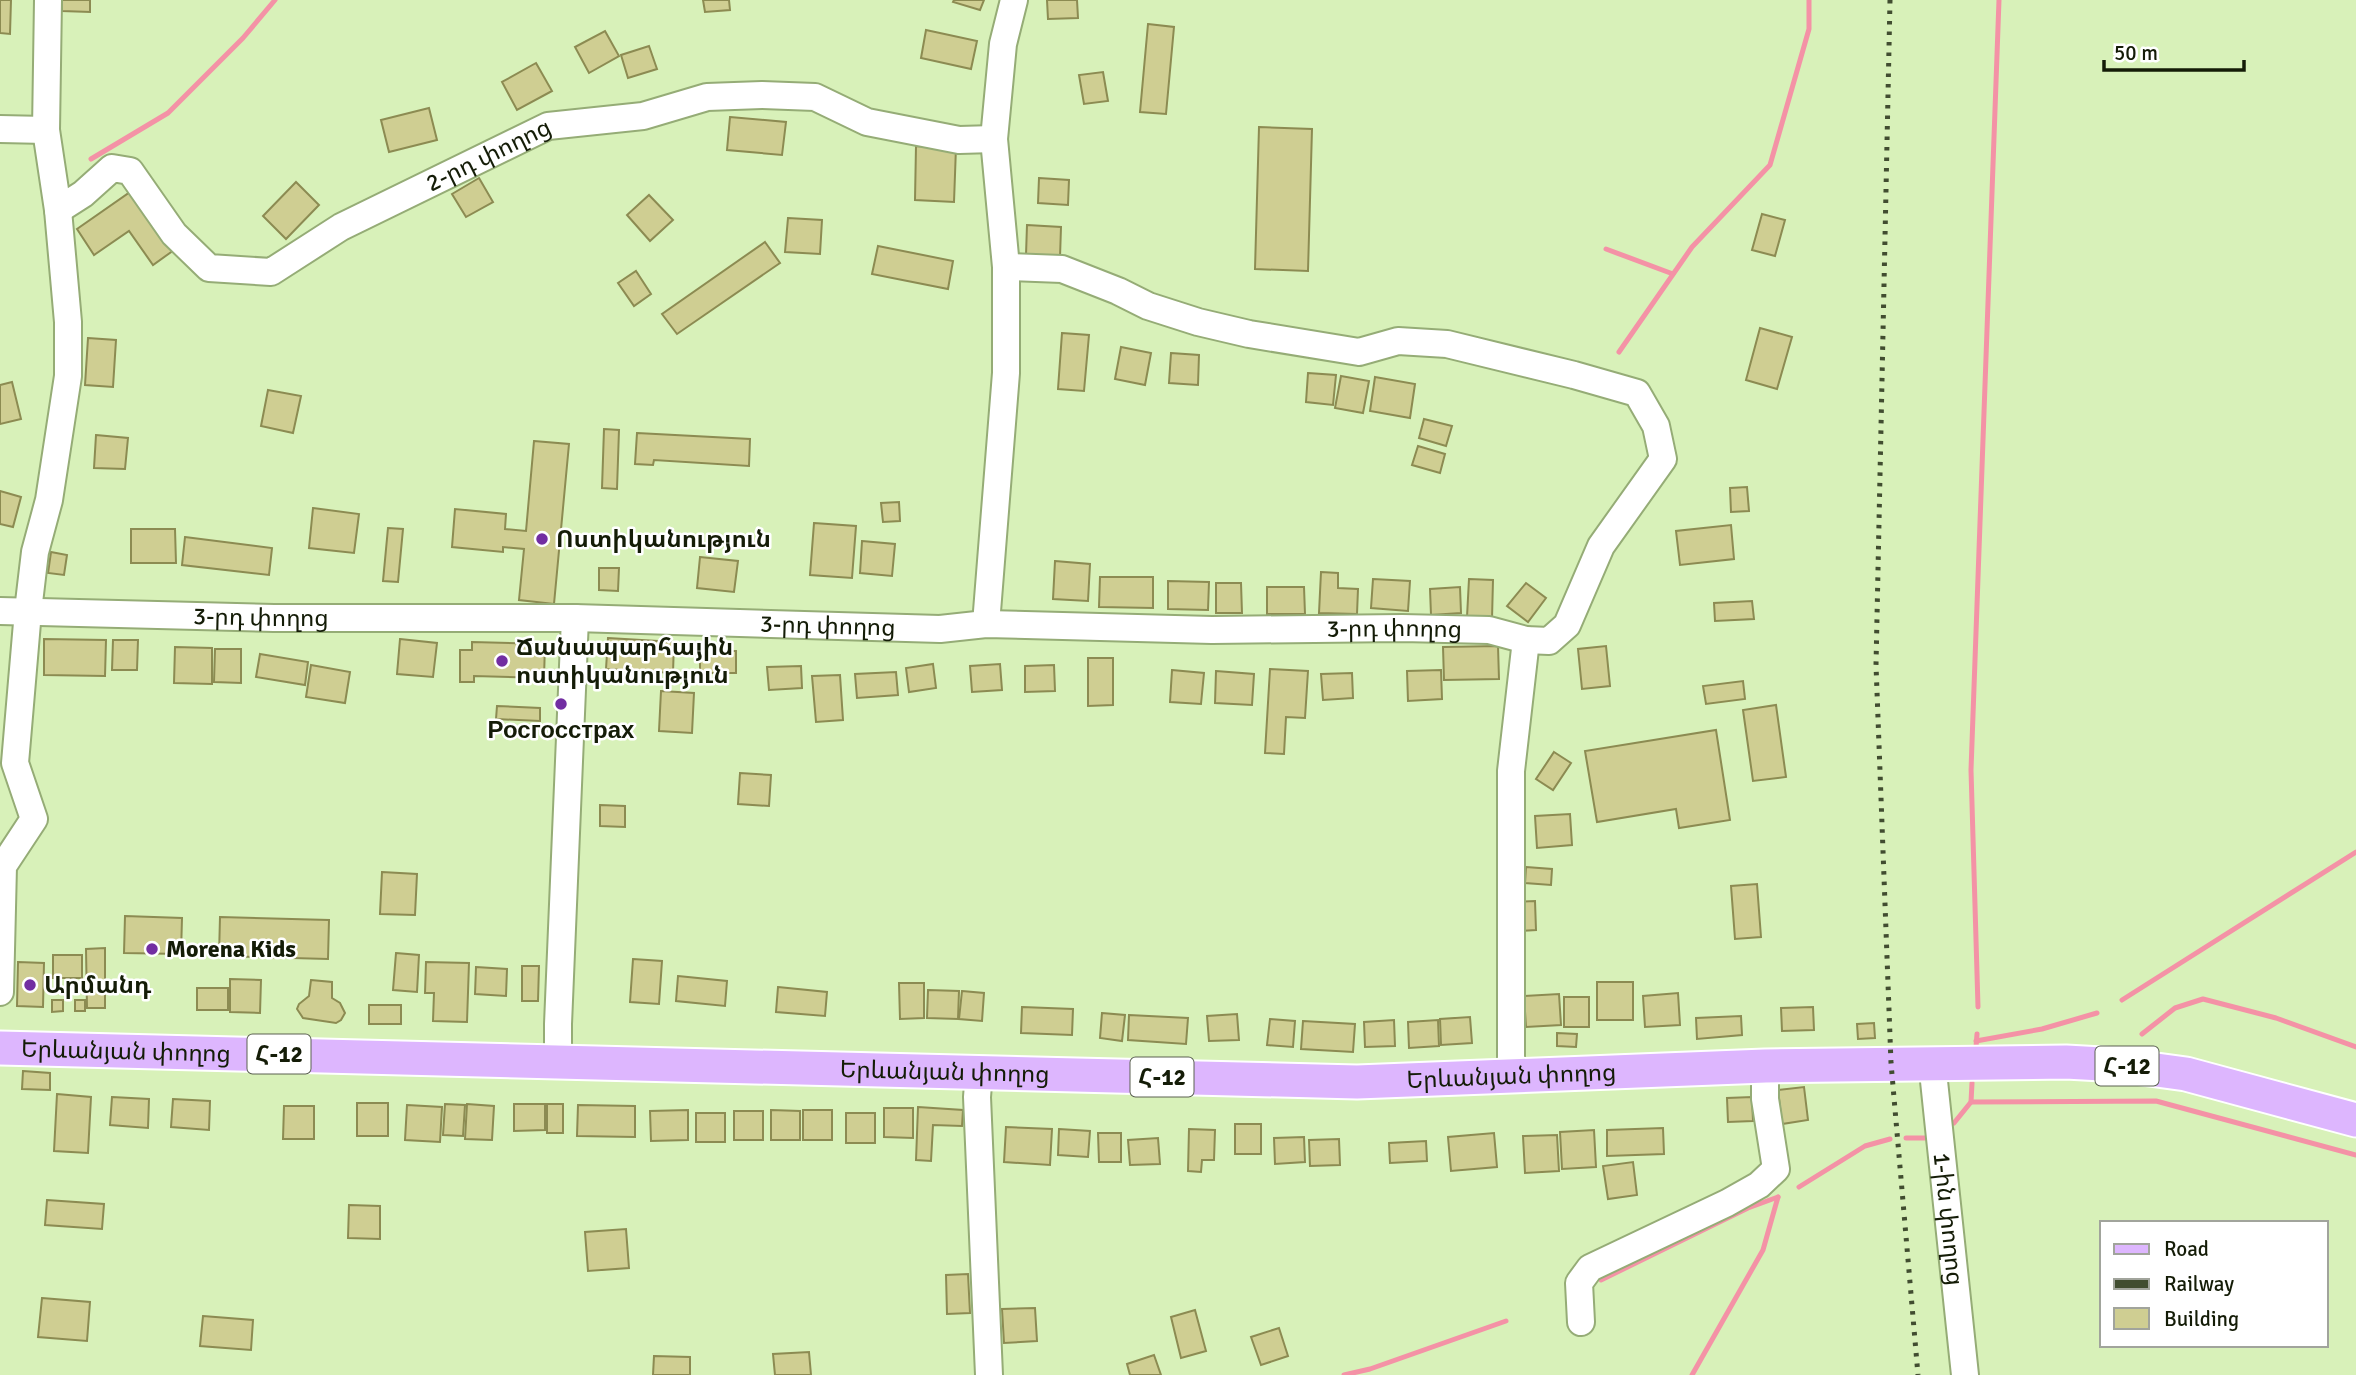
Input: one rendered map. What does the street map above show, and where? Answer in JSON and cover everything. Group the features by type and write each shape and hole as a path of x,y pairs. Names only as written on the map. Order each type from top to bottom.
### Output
{"main road":[{"name":"Երևանյան փողոց","path":"0,1048 1357,1082 1932,1062"},
{"name":"Հ-12","path":"1932,1062 2066,1062 2153,1069 2227,1085 2356,1120"}],"street":[{"path":"0,992 3,866 34,819 15,763 35,552 49,500 68,376 68,322 58,211 46,130 48,0"},
{"path":"986,624 1006,373 1006,267 994,139 1003,44 1014,0"},
{"name":"2-րդ փողոց","path":"58,211 83,194 112,168 130,171 174,234 209,268 271,272 341,227 548,126 643,116 707,97 762,94 815,97 867,122 960,140 994,139"},
{"path":"0,129 46,130"},
{"path":"1006,267 1062,269 1118,290 1148,306 1198,323 1249,334 1359,352 1398,341 1447,344 1574,374 1637,393 1656,426 1663,459 1601,546 1567,625 1549,641 1526,640 1511,771 1511,1077"},
{"name":"3-րդ փողոց","path":"0,611 274,618 575,618 940,629 986,624 1212,630 1402,628 1489,630 1526,640"},
{"path":"558,1060 575,618"},
{"name":"1-ին փողոց","path":"1932,1062 1965,1375"},
{"path":"1581,1322 1579,1283 1590,1268 1727,1203 1759,1185 1776,1169 1765,1100 1765,1066"},
{"path":"979,1072 977,1097 989,1375"}],"building":[{"path":"0,0 11,0 10,34 0,33"},
{"path":"62,0 90,0 90,12 62,11"},
{"path":"703,0 729,0 730,10 705,12"},
{"path":"984,0 980,10 953,2"},
{"path":"1047,0 1077,0 1078,18 1048,19"},
{"path":"1148,24 1174,27 1166,114 1140,112"},
{"path":"926,30 977,41 971,69 921,58"},
{"path":"605,31 619,56 589,73 575,47"},
{"path":"649,46 657,69 628,78 621,55"},
{"path":"536,63 552,91 517,110 502,82"},
{"path":"1103,72 1108,101 1084,104 1079,75"},
{"path":"429,108 437,140 389,152 381,120"},
{"path":"730,117 786,122 782,155 727,150"},
{"path":"1259,127 1312,129 1308,271 1255,269"},
{"path":"916,146 956,147 954,202 915,200"},
{"path":"479,178 493,202 466,217 452,194"},
{"path":"1039,178 1069,180 1068,205 1038,203"},
{"path":"296,182 319,205 286,239 263,216"},
{"path":"133,190 174,250 153,265 129,231 94,255 77,229"},
{"path":"649,195 673,220 650,241 627,215"},
{"path":"1762,214 1785,220 1775,256 1752,250"},
{"path":"788,218 822,220 820,254 785,252"},
{"path":"1027,225 1061,227 1060,257 1026,255"},
{"path":"765,242 780,263 677,334 662,314"},
{"path":"878,246 953,261 948,289 872,274"},
{"path":"636,271 651,294 634,306 618,283"},
{"path":"1760,328 1792,337 1777,389 1746,380"},
{"path":"1062,333 1089,335 1084,391 1058,389"},
{"path":"88,338 116,340 113,387 85,385"},
{"path":"1121,347 1151,353 1145,385 1115,379"},
{"path":"1171,353 1199,355 1198,385 1169,383"},
{"path":"1308,373 1336,375 1333,405 1306,402"},
{"path":"1341,376 1369,381 1363,413 1335,408"},
{"path":"1375,377 1415,384 1410,418 1370,411"},
{"path":"12,382 21,419 0,424 0,385"},
{"path":"268,390 301,396 293,433 261,426"},
{"path":"1424,419 1452,426 1446,446 1419,438"},
{"path":"604,429 619,430 617,489 602,488"},
{"path":"637,433 750,439 749,466 654,460 653,465 635,464"},
{"path":"96,435 128,438 125,469 94,468"},
{"path":"534,441 569,444 554,604 519,600 524,549 503,547 503,552 452,547 455,509 506,514 505,529 526,531"},
{"path":"1418,446 1445,454 1440,473 1412,465"},
{"path":"1747,487 1749,511 1731,512 1730,488"},
{"path":"0,491 21,497 13,527 0,524"},
{"path":"899,502 900,521 883,522 881,503"},
{"path":"313,508 359,514 354,553 309,548"},
{"path":"814,523 856,526 852,578 810,575"},
{"path":"1731,525 1734,559 1680,565 1676,531"},
{"path":"388,528 403,529 398,582 383,581"},
{"path":"131,529 175,529 176,563 131,563"},
{"path":"185,537 272,548 269,575 182,565"},
{"path":"862,541 895,544 892,576 860,573"},
{"path":"51,552 67,555 64,575 48,573"},
{"path":"700,557 738,561 734,592 697,588"},
{"path":"1055,561 1090,564 1088,601 1053,599"},
{"path":"599,568 619,568 618,591 599,590"},
{"path":"1321,572 1338,573 1338,588 1358,589 1357,614 1319,613"},
{"path":"1100,577 1153,577 1153,608 1099,607"},
{"path":"1373,579 1410,581 1408,611 1371,608"},
{"path":"1469,579 1493,580 1492,619 1467,617"},
{"path":"1168,581 1209,582 1208,610 1168,609"},
{"path":"1216,583 1241,583 1242,613 1216,613"},
{"path":"1526,583 1546,598 1528,622 1507,606"},
{"path":"1267,587 1304,587 1305,614 1267,614"},
{"path":"1460,587 1461,613 1431,615 1430,589"},
{"path":"1752,601 1754,619 1715,621 1714,603"},
{"path":"608,638 674,642 673,673 606,669"},
{"path":"44,639 106,640 105,676 44,675"},
{"path":"400,639 437,643 433,677 397,674"},
{"path":"113,640 138,640 137,670 112,670"},
{"path":"472,642 545,644 544,678 474,676 474,682 460,682 460,650 472,650"},
{"path":"1498,646 1499,679 1444,680 1443,647"},
{"path":"1606,646 1610,686 1582,689 1578,649"},
{"path":"175,647 212,648 212,684 174,683"},
{"path":"215,649 241,649 241,683 214,682"},
{"path":"700,651 736,651 736,673 700,673"},
{"path":"260,654 308,662 305,685 256,677"},
{"path":"1088,658 1113,658 1113,705 1088,706"},
{"path":"933,664 936,688 909,692 906,668"},
{"path":"1000,664 1002,690 972,692 970,666"},
{"path":"311,665 350,672 345,703 306,697"},
{"path":"1054,665 1055,691 1025,692 1025,666"},
{"path":"801,666 802,688 769,690 767,667"},
{"path":"1270,669 1308,671 1305,718 1286,717 1284,754 1265,753"},
{"path":"1172,670 1204,673 1201,704 1170,702"},
{"path":"1441,670 1442,699 1408,701 1407,671"},
{"path":"1216,671 1254,674 1252,705 1215,703"},
{"path":"896,672 898,695 857,698 855,674"},
{"path":"1352,673 1353,698 1323,700 1321,674"},
{"path":"840,675 843,720 816,722 812,676"},
{"path":"1743,681 1745,699 1706,704 1703,686"},
{"path":"661,691 694,693 692,733 659,731"},
{"path":"1776,705 1786,777 1753,781 1743,710"},
{"path":"497,706 540,708 540,721 496,719"},
{"path":"1716,730 1730,820 1679,828 1676,809 1597,822 1585,751"},
{"path":"1554,752 1571,763 1553,790 1536,779"},
{"path":"740,773 771,775 769,806 738,804"},
{"path":"600,805 625,806 625,827 600,826"},
{"path":"1570,814 1572,845 1537,848 1535,816"},
{"path":"1526,867 1552,869 1551,885 1525,883"},
{"path":"382,872 417,874 415,915 380,914"},
{"path":"1757,884 1761,937 1735,939 1731,886"},
{"path":"1535,901 1536,930 1518,931 1517,902"},
{"path":"125,916 182,918 181,954 124,953"},
{"path":"220,917 329,920 328,959 219,956"},
{"path":"105,948 105,1008 87,1008 86,949"},
{"path":"396,953 419,955 417,992 393,990"},
{"path":"53,955 82,955 82,978 53,978"},
{"path":"633,959 662,961 659,1004 630,1002"},
{"path":"18,962 44,963 43,1007 17,1006"},
{"path":"426,962 469,963 467,1022 433,1021 434,993 425,993"},
{"path":"522,966 539,966 538,1001 522,1001"},
{"path":"476,967 507,969 506,996 475,994"},
{"path":"678,976 727,981 725,1006 676,1001"},
{"path":"230,979 261,980 260,1013 230,1012"},
{"path":"311,980 332,982 332,998 340,1003 345,1013 341,1020 336,1023 303,1018 297,1009 309,996"},
{"path":"1597,982 1633,982 1633,1020 1597,1020"},
{"path":"899,983 924,983 924,1018 900,1019"},
{"path":"778,987 827,992 825,1016 776,1012"},
{"path":"197,988 228,988 228,1010 197,1010"},
{"path":"928,990 959,991 958,1019 927,1018"},
{"path":"962,991 984,993 982,1021 959,1019"},
{"path":"1678,993 1680,1025 1645,1027 1643,996"},
{"path":"1559,994 1561,1025 1526,1027 1524,996"},
{"path":"1564,997 1589,997 1589,1027 1564,1027"},
{"path":"52,1000 63,1000 63,1011 52,1012"},
{"path":"75,1000 85,1000 85,1011 75,1011"},
{"path":"369,1005 401,1005 401,1024 369,1024"},
{"path":"1022,1007 1073,1009 1072,1035 1021,1033"},
{"path":"1813,1007 1814,1030 1782,1031 1781,1008"},
{"path":"1102,1013 1125,1015 1122,1041 1100,1038"},
{"path":"1237,1014 1239,1040 1209,1041 1207,1016"},
{"path":"1129,1015 1188,1018 1186,1044 1128,1040"},
{"path":"1741,1016 1742,1035 1697,1039 1696,1018"},
{"path":"1470,1017 1472,1043 1441,1045 1440,1019"},
{"path":"1270,1019 1295,1021 1293,1047 1267,1045"},
{"path":"1394,1020 1395,1046 1365,1047 1364,1022"},
{"path":"1438,1020 1439,1046 1409,1048 1408,1022"},
{"path":"1303,1021 1355,1024 1353,1052 1301,1049"},
{"path":"1874,1023 1875,1038 1858,1039 1857,1024"},
{"path":"1557,1033 1577,1034 1576,1047 1557,1046"},
{"path":"23,1071 50,1073 50,1090 22,1089"},
{"path":"1804,1087 1808,1120 1782,1124 1778,1090"},
{"path":"57,1094 91,1097 88,1153 54,1151"},
{"path":"112,1097 149,1099 148,1128 110,1125"},
{"path":"1752,1097 1753,1121 1728,1122 1727,1098"},
{"path":"173,1099 210,1101 209,1130 171,1127"},
{"path":"357,1103 388,1103 388,1136 357,1136"},
{"path":"445,1104 465,1105 463,1136 443,1135"},
{"path":"467,1104 494,1106 492,1140 465,1139"},
{"path":"514,1104 545,1104 545,1130 514,1131"},
{"path":"547,1104 563,1104 563,1133 547,1133"},
{"path":"407,1105 442,1107 440,1142 405,1140"},
{"path":"578,1105 635,1106 635,1137 577,1136"},
{"path":"284,1106 314,1106 314,1139 283,1139"},
{"path":"918,1107 963,1110 962,1126 933,1125 931,1161 916,1160"},
{"path":"884,1108 913,1108 913,1138 884,1137"},
{"path":"688,1110 688,1140 651,1141 650,1111"},
{"path":"771,1110 800,1111 800,1140 771,1140"},
{"path":"803,1110 832,1110 832,1140 803,1140"},
{"path":"734,1111 763,1111 763,1140 734,1140"},
{"path":"696,1113 725,1113 725,1142 696,1142"},
{"path":"846,1113 875,1113 875,1143 846,1143"},
{"path":"1235,1124 1261,1124 1261,1154 1235,1154"},
{"path":"1006,1127 1052,1129 1050,1165 1004,1162"},
{"path":"1663,1128 1664,1154 1607,1156 1607,1130"},
{"path":"1059,1129 1090,1131 1088,1157 1058,1155"},
{"path":"1189,1129 1215,1130 1214,1160 1202,1160 1201,1172 1188,1171"},
{"path":"1594,1130 1596,1167 1562,1169 1560,1132"},
{"path":"1098,1133 1121,1133 1121,1162 1099,1162"},
{"path":"1494,1133 1497,1167 1451,1171 1448,1137"},
{"path":"1557,1135 1559,1171 1525,1173 1523,1136"},
{"path":"1304,1137 1305,1162 1275,1164 1274,1138"},
{"path":"1158,1138 1160,1164 1130,1165 1128,1140"},
{"path":"1339,1139 1340,1165 1310,1166 1309,1140"},
{"path":"1426,1141 1427,1161 1390,1163 1389,1143"},
{"path":"1633,1162 1637,1195 1608,1199 1603,1166"},
{"path":"47,1200 104,1204 102,1229 45,1225"},
{"path":"349,1205 380,1206 380,1239 348,1238"},
{"path":"626,1229 629,1268 588,1271 585,1232"},
{"path":"968,1274 970,1313 947,1314 946,1275"},
{"path":"42,1298 90,1302 87,1341 38,1337"},
{"path":"1035,1308 1037,1341 1004,1343 1002,1309"},
{"path":"1195,1310 1206,1351 1181,1358 1171,1317"},
{"path":"203,1316 253,1320 251,1350 200,1346"},
{"path":"1279,1328 1288,1356 1261,1365 1251,1337"},
{"path":"809,1352 811,1375 775,1375 773,1354"},
{"path":"1154,1355 1161,1375 1130,1375 1127,1364"},
{"path":"654,1356 690,1357 690,1375 653,1375"}],"waterway":[{"path":"91,159 168,113 243,38 275,0"},
{"path":"1619,352 1692,247 1770,165 1809,29 1809,0"},
{"path":"1978,1007 1971,770 1999,0"},
{"path":"1606,249 1673,274"},
{"path":"2122,1000 2356,852"},
{"path":"2142,1034 2175,1008 2203,999 2276,1018 2356,1047"},
{"path":"1976,1041 2042,1029 2097,1013"},
{"path":"1976,1047 1977,1034"},
{"path":"1954,1123 1971,1102 1972,1083"},
{"path":"1971,1102 2156,1101 2356,1155"},
{"path":"1906,1138 1931,1138"},
{"path":"1799,1187 1865,1146 1890,1139"},
{"path":"1601,1280 1748,1208 1778,1197"},
{"path":"1692,1375 1763,1250 1778,1197"},
{"path":"1344,1375 1370,1369 1506,1321"}],"railway":[{"path":"1890,0 1876,665 1891,1063 1918,1375"}],"place":[{"name":"Ոստիկանություն","path":"542,539"},
{"name":"Ճանապարհային ոստիկանություն","path":"502,661"},
{"name":"Росгосстрах","path":"561,704"},
{"name":"Morena Kids","path":"152,949"},
{"name":"Արմանդ","path":"30,985"}]}
